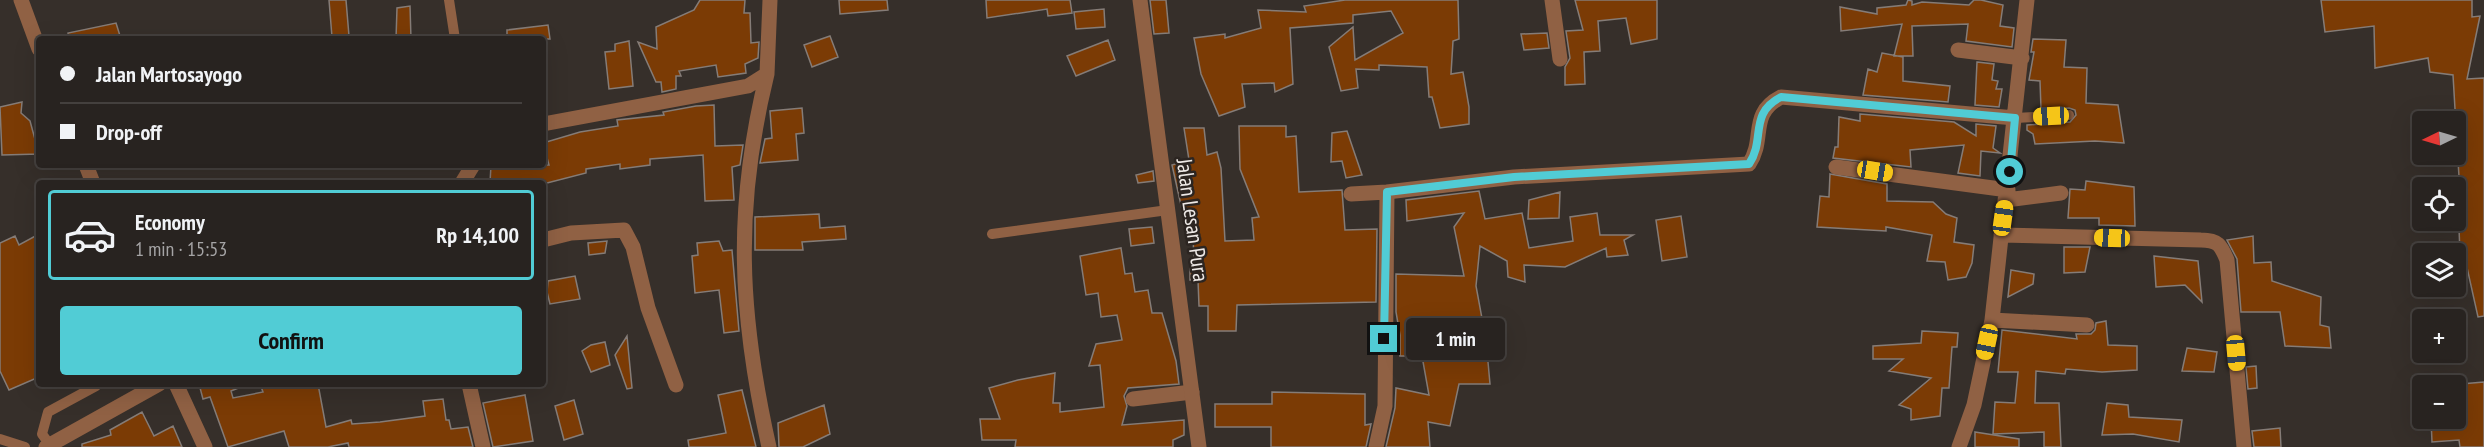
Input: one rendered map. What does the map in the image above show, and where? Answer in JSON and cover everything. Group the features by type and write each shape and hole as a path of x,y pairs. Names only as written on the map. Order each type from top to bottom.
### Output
{"street":[{"path":"21,0 36,41"},
{"path":"769,447 756,387 742,277 745,191 751,141 767,74 770,0"},
{"name":"Jalan Lesan Pura","path":"1140,0 1199,447"},
{"path":"1552,0 1560,59"},
{"path":"1959,447 1974,405 1992,320 2027,0"},
{"path":"1958,50 2022,58"},
{"path":"546,123 748,86 767,74"},
{"path":"1351,194 1514,177 1749,164 1755,155 1760,117 1769,104 1781,97 2015,118"},
{"path":"1836,167 2007,195 2061,193"},
{"path":"1376,447 1385,406 1387,192"},
{"path":"546,239 571,233 624,230 633,247 648,308 676,385"},
{"path":"2001,235 2214,240 2221,245 2227,260 2244,447"},
{"path":"1992,320 2086,325"},
{"path":"48,446 154,387"},
{"path":"177,387 205,447"},
{"path":"470,387 483,447"},
{"path":"1133,399 1192,392"}],"lane":[{"path":"449,0 455,36"},
{"path":"2015,118 2069,115"},
{"path":"992,234 1168,210"},
{"path":"48,446 42,434 48,412 94,387"},
{"path":"0,439 25,447"}],"building":[{"path":"329,0 346,0 349,36 332,36"},
{"path":"700,0 745,0 744,13 750,13 751,43 759,42 758,58 745,64 746,73 718,77 716,65 679,71 681,76 676,76 676,89 662,92 661,82 656,82 638,42 657,49 656,27 694,10"},
{"path":"839,0 887,0 888,10 840,14"},
{"path":"986,0 1070,0 1072,13 1048,16 1047,9 987,18"},
{"path":"1150,0 1166,0 1169,33 1154,34"},
{"path":"1345,0 1458,0 1459,39 1453,41 1451,74 1463,72 1469,107 1469,124 1440,128 1432,97 1429,97 1427,67 1379,65 1379,70 1356,69 1358,88 1341,91 1329,47 1353,27 1355,60 1403,33 1391,11 1353,15 1353,23 1290,28 1293,84 1275,92 1274,83 1242,84 1245,107 1219,116 1201,74 1194,38 1225,34 1225,38 1261,28 1258,10 1306,12 1304,6"},
{"path":"1575,0 1657,0 1657,39 1631,44 1626,18 1598,21 1600,51 1584,52 1585,84 1565,85 1565,67 1570,58 1566,31 1583,30"},
{"path":"1908,0 1912,1 1912,5 1922,2 1969,5 1974,0 1981,0 2003,5 2000,26 2014,28 2012,47 1966,41 1968,24 1912,26 1913,56 1894,56 1902,24 1841,31 1840,7 1877,14 1877,8 1906,5"},
{"path":"2321,0 2472,0 2472,17 2480,16 2467,79 2484,78 2484,316 2478,317 2466,263 2466,243 2460,243 2459,231 2466,231 2466,177 2459,177 2458,165 2466,165 2466,111 2455,111 2453,75 2430,72 2428,58 2375,68 2374,26 2325,32"},
{"path":"410,6 411,36 396,36 397,8"},
{"path":"1104,9 1105,27 1076,29 1074,12"},
{"path":"116,23 120,36 68,36 68,33"},
{"path":"548,25 550,39 546,39 546,36 507,36 507,30"},
{"path":"1547,33 1549,48 1524,50 1521,34"},
{"path":"830,36 838,57 812,67 804,45"},
{"path":"2033,39 2066,40 2064,67 2087,68 2086,103 2118,105 2124,143 2095,141 2035,144 2033,134 2027,130 2027,125 2070,122 2076,115 2075,110 2069,108 2041,109 2040,81 2029,80 2034,52 2031,52"},
{"path":"1108,40 1115,60 1076,76 1067,56"},
{"path":"629,41 633,86 609,89 605,52 615,51 615,44"},
{"path":"1882,53 1903,57 1903,81 1950,86 1948,102 1863,95 1868,69 1877,72"},
{"path":"1977,62 1994,64 1992,80 1998,81 1996,89 2002,89 1999,107 1975,105"},
{"path":"22,102 21,113 30,121 36,143 36,154 2,155 0,107"},
{"path":"714,105 715,146 743,145 740,165 732,167 734,200 705,201 703,155 650,159 650,165 620,169 620,164 586,169 586,173 547,183 546,180 490,180 491,168 546,168 546,165 549,165 546,142 580,132 618,126 617,120 664,115 663,112"},
{"path":"802,108 804,133 796,134 798,160 760,163 765,139 772,138 770,111"},
{"path":"1860,114 1954,122 1976,136 1976,124 1996,126 1993,148 2000,153 1981,151 1980,176 1958,173 1964,145 1910,150 1911,167 1833,158 1835,147 1838,147 1839,117 1860,121"},
{"path":"1239,126 1286,126 1286,137 1296,136 1299,192 1342,190 1345,230 1377,229 1376,302 1237,305 1236,331 1208,331 1208,306 1199,306 1198,280 1190,280 1190,262 1194,262 1193,236 1187,236 1188,214 1183,214 1172,165 1189,160 1184,128 1204,128 1207,155 1217,152 1221,168 1225,241 1254,240 1252,218 1259,217 1240,169"},
{"path":"1347,131 1362,175 1346,178 1342,161 1331,162 1332,133"},
{"path":"1153,171 1154,181 1138,183 1136,175"},
{"path":"1830,174 1887,184 1887,201 1933,202 1946,214 1957,218 1954,242 1974,245 1972,263 1966,277 1948,280 1945,262 1927,261 1932,235 1886,227 1886,231 1817,227 1820,196 1829,197"},
{"path":"2086,181 2134,187 2135,226 2099,225 2099,218 2068,218 2070,189 2085,190"},
{"path":"1479,191 1485,219 1522,213 1529,248 1573,241 1570,217 1597,213 1600,235 1633,235 1624,240 1628,255 1607,257 1606,248 1565,267 1524,265 1525,282 1508,277 1507,261 1480,246 1476,286 1486,340 1490,384 1459,384 1450,426 1428,422 1430,447 1386,447 1395,408 1396,388 1429,395 1422,356 1400,356 1400,335 1396,312 1396,274 1464,276 1454,227 1464,213 1407,221 1406,200"},
{"path":"1560,192 1559,218 1528,219 1529,200"},
{"path":"819,214 820,228 845,226 846,239 802,242 803,250 755,250 755,217"},
{"path":"1681,216 1687,257 1662,261 1656,220"},
{"path":"1152,227 1154,243 1131,246 1129,229"},
{"path":"15,236 19,245 36,236 36,378 9,390 0,371 0,243"},
{"path":"2253,236 2254,263 2271,262 2272,281 2321,297 2320,325 2329,327 2331,348 2285,346 2280,312 2241,312 2237,259 2227,240"},
{"path":"607,241 605,253 589,255 588,243"},
{"path":"719,241 723,251 732,250 739,331 724,333 719,290 695,293 692,256 698,255 697,243"},
{"path":"2064,247 2090,247 2085,272 2064,273"},
{"path":"1121,248 1125,274 1132,273 1135,292 1148,290 1152,313 1162,313 1176,361 1179,384 1128,388 1124,396 1127,406 1122,425 1184,420 1184,435 1173,440 1173,447 1015,447 1016,440 982,440 980,419 1000,419 989,388 1018,380 1055,373 1053,403 1060,403 1060,412 1104,407 1100,365 1089,366 1096,344 1122,340 1117,315 1101,317 1098,293 1086,295 1080,256"},
{"path":"2154,256 2198,261 2202,302 2185,285 2156,287"},
{"path":"2011,270 2034,274 2033,284 2008,297"},
{"path":"575,276 580,299 550,304 547,292 548,281"},
{"path":"2106,321 2108,345 2137,346 2137,370 2102,372 2066,369 2065,374 2036,371 2035,403 2059,403 2061,447 2044,447 2044,432 1993,434 1995,402 2015,403 2018,372 1998,372 2002,330 2077,339 2076,334 2091,334 2095,330 2096,323"},
{"path":"1922,331 1958,333 1957,347 1952,347 1949,388 1942,388 1940,416 1911,420 1911,409 1899,405 1931,378 1889,371 1903,359 1873,359 1873,346 1921,343"},
{"path":"627,336 632,388 627,389 615,355"},
{"path":"605,342 610,365 591,372 582,351 591,345"},
{"path":"2187,348 2217,352 2214,372 2182,371"},
{"path":"2256,366 2257,388 2248,389 2246,367"},
{"path":"2484,382 2484,447 2460,447 2459,440 2432,442 2431,429 2466,429 2466,384"},
{"path":"200,387 241,387 231,391 233,398 263,392 261,387 319,387 326,427 351,420 352,424 425,416 423,401 443,399 446,420 449,420 451,429 468,427 473,447 349,447 348,443 328,447 289,447 284,431 228,447 210,397 203,399"},
{"path":"742,390 756,447 689,447 688,440 726,433 718,395"},
{"path":"1272,392 1365,394 1365,425 1371,424 1366,447 1271,447 1271,427 1215,427 1215,404 1272,404"},
{"path":"525,395 533,441 493,447 483,403"},
{"path":"574,400 583,434 564,440 555,406"},
{"path":"2107,403 2128,405 2129,417 2182,420 2179,442 2133,434 2102,435"},
{"path":"824,405 830,434 803,447 779,447 778,423"},
{"path":"142,412 154,436 173,426 182,447 82,447 82,444 111,435 110,430"},
{"path":"2280,428 2281,447 2254,447 2252,431"},
{"path":"1975,432 2019,439 2019,447 1975,447"}],"route":[{"path":"1384,339 1387,192 1514,177 1749,164 1755,155 1760,117 1769,104 1781,97 1881,108 1948,110 2015,118 2010,172"}]}
